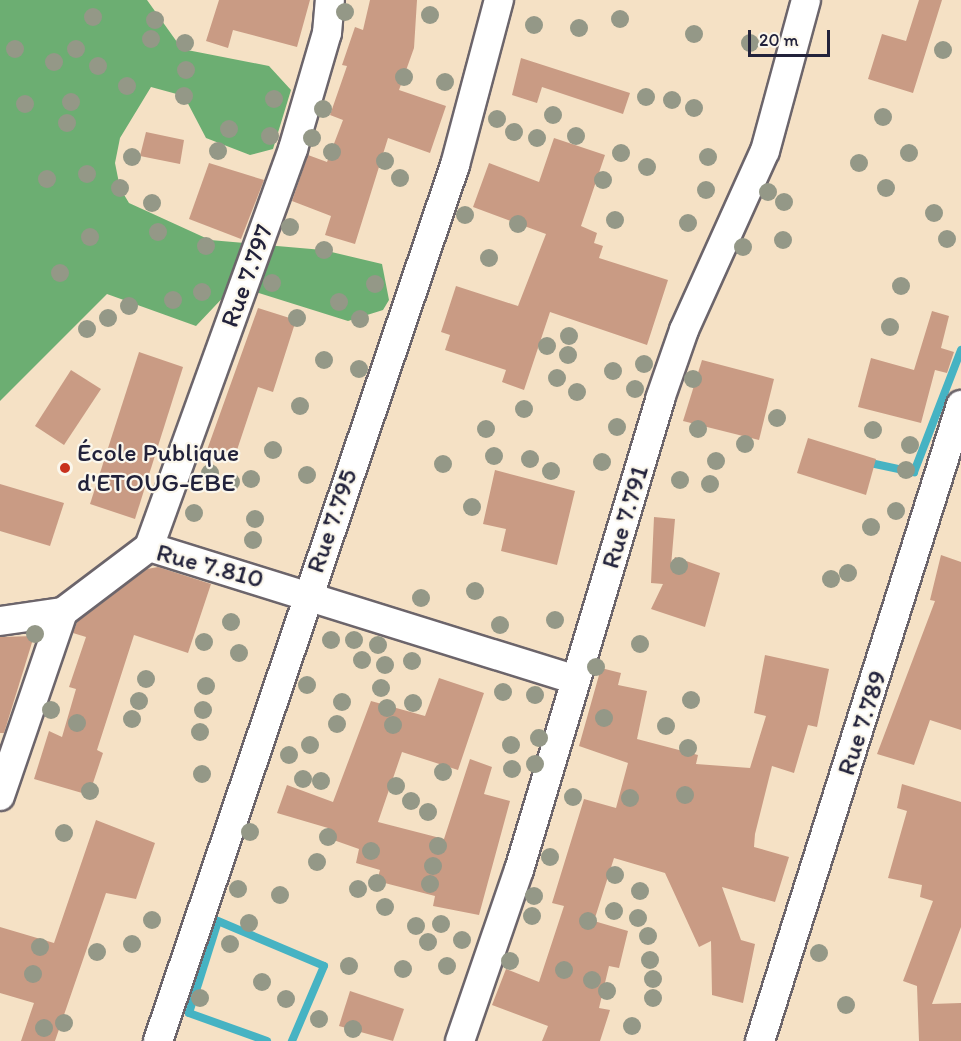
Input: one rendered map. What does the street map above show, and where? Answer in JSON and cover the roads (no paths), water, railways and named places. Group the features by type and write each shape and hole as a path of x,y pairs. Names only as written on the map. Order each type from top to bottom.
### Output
{"street":[{"name":"Rue 7.797","path":"148,547 293,149 327,33 330,0"},
{"name":"Rue 7.795","path":"158,1041 307,592 455,165 499,0"},
{"name":"Rue 7.791","path":"460,1041 519,870 572,679 684,330 765,152 806,0"},
{"name":"Rue 7.789","path":"760,1041 961,405"},
{"name":"Rue 7.810","path":"0,621 63,612 148,547 307,592 572,679"},
{"path":"0,796 63,612"}],"waterway":[{"path":"875,464 914,472 961,350"},
{"path":"267,1041 189,1013 218,921 324,966 292,1041"}],"place":[{"name":"École Publique d'ETOUG-EBE","path":"65,468"}]}
